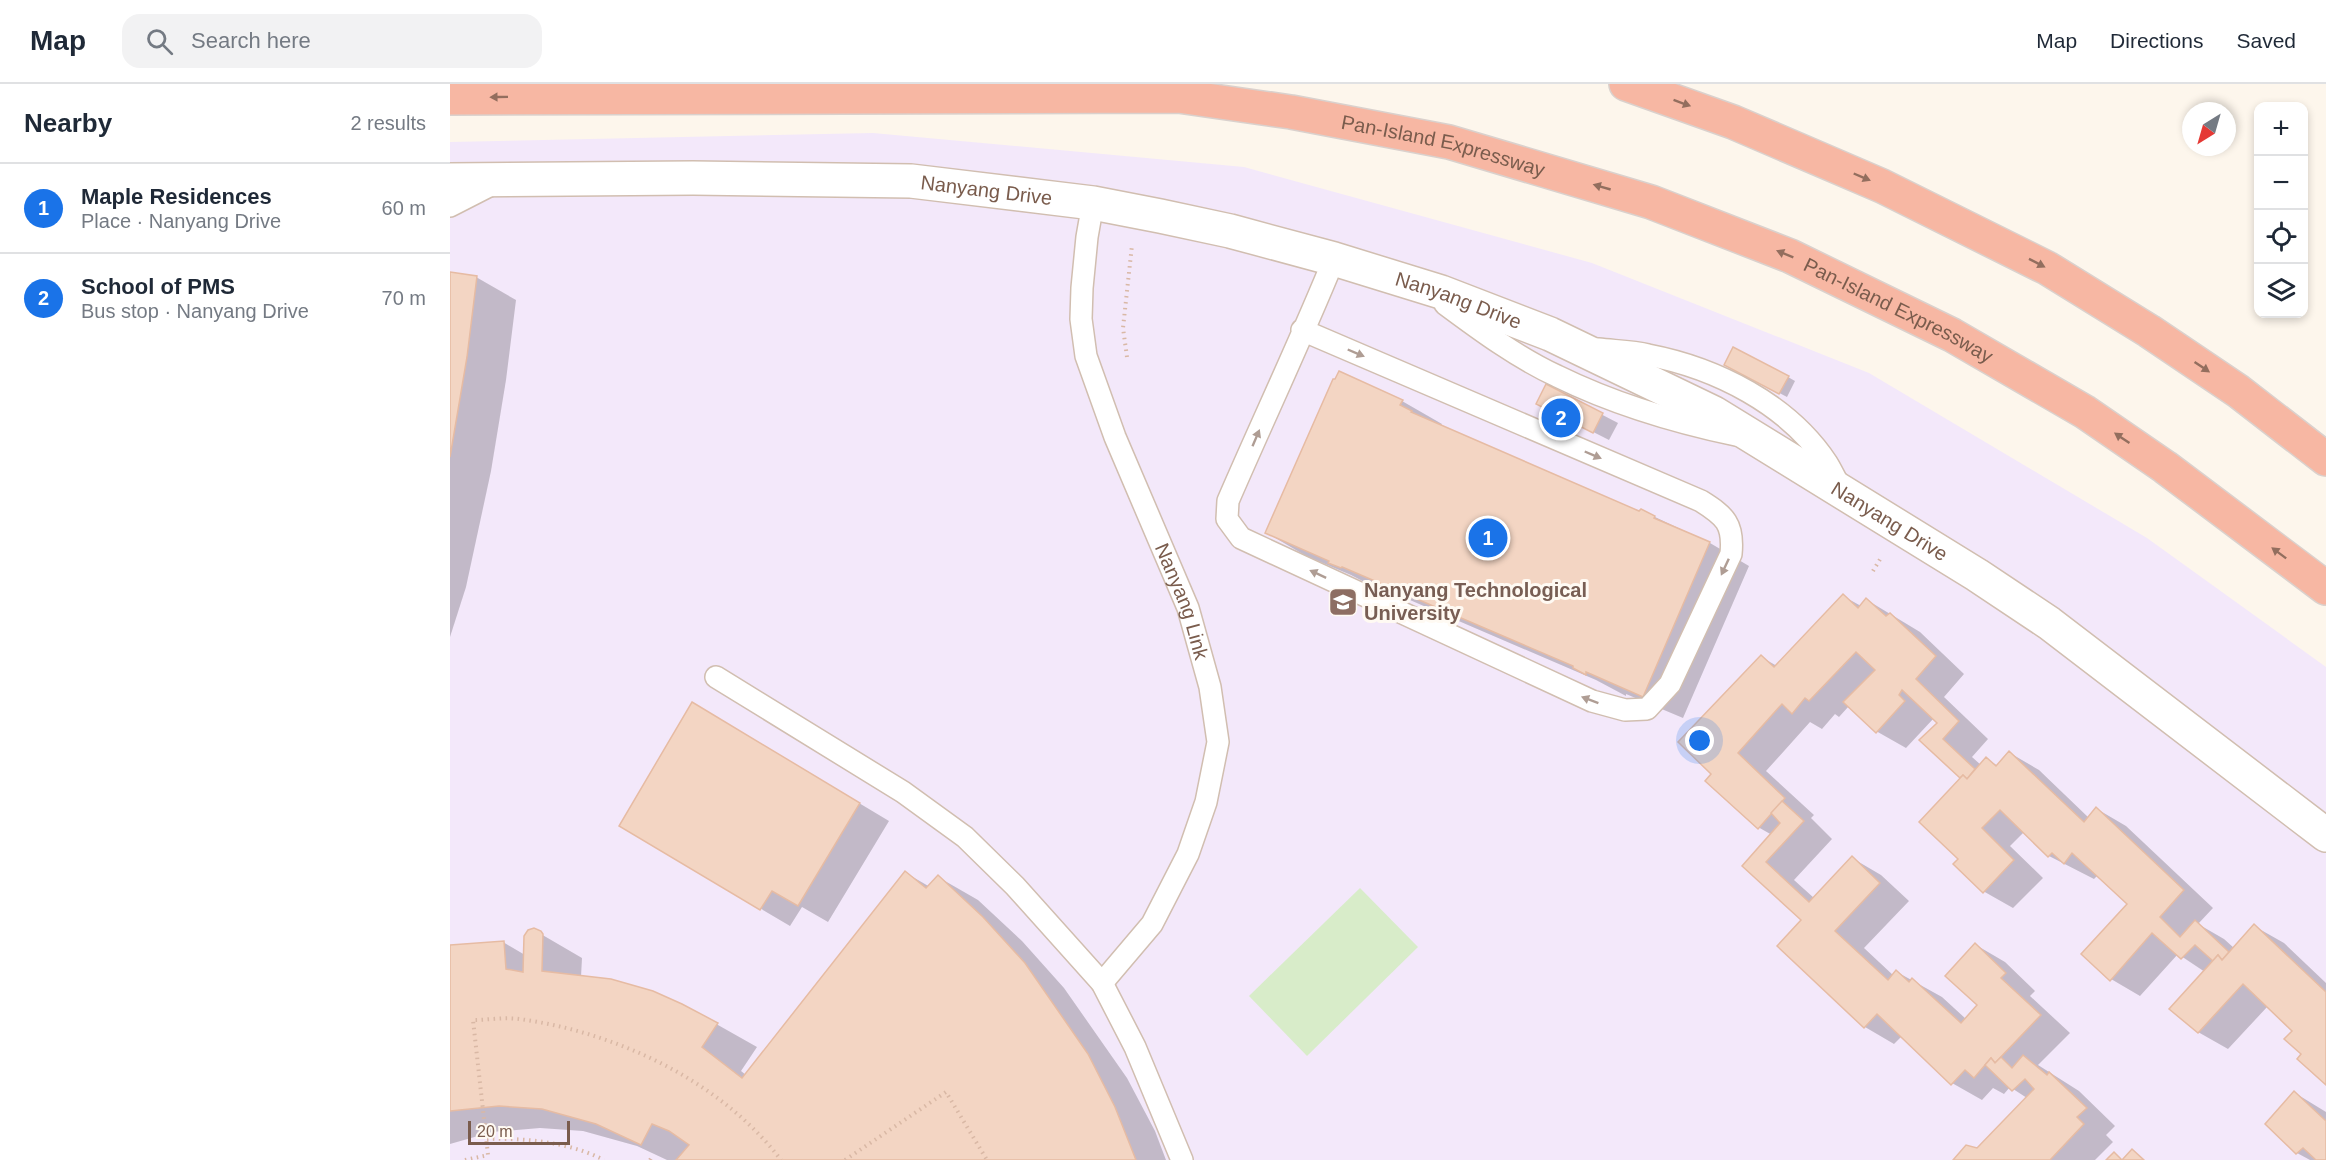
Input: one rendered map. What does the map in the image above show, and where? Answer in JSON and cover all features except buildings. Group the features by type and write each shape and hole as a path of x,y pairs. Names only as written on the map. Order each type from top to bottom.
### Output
{"highway":[{"path":"1626,84 1733,122 1882,186 2047,268 2149,331 2238,391 2326,459"},
{"name":"Pan-Island Expressway","path":"450,98 1178,96 1291,112 1449,142 1651,202 1790,256 1952,335 2085,412 2138,448 2326,588"}],"street":[{"name":"Nanyang Drive","path":"450,180 752,178 911,181 1094,204 1230,231 1334,259 1421,286 1550,334 1714,413 1977,575 2049,623 2326,835"}],"lane":[{"path":"450,206 501,179"},
{"name":"Nanyang Link","path":"1094,204 1087,237 1082,288 1081,319 1086,356 1115,437 1188,608 1210,687 1218,742 1206,802 1188,854 1152,924 1102,984"},
{"path":"1302,330 1701,501 1720,513 1733,535 1731,554 1670,684 1647,709 1625,710 1592,701 1241,538 1227,519 1228,501 1302,330 1334,259"},
{"path":"1421,286 1503,344 1555,376 1611,400 1683,424 1757,440"},
{"path":"1579,348 1647,354 1718,376 1771,406 1807,438 1827,463 1843,492"},
{"path":"716,677 903,792 965,837 1015,886 1102,984 1135,1047 1182,1160"}],"path":[{"path":"1127,357 1123,328 1133,238"},
{"path":"1873,571 1885,550"},
{"path":"465,1160 488,1155 473,1020 518,1019 593,1035 658,1060 732,1109 781,1160"},
{"path":"844,1160 946,1092 987,1160"},
{"path":"487,1139 520,1138 564,1147 604,1160"}],"shaded area":[{"name":"Nanyang Technological University","path":"873,133 1244,167 1592,263 1869,373 2147,538 2326,667 2326,1160 450,1160 450,142"}],"green space":[{"path":"1360,888 1418,947 1307,1056 1249,996"}],"place":[{"name":"School of PMS","path":"1561,418"},
{"name":"Maple Residences","path":"1488,538"},
{"name":"Nanyang Technological University","path":"1343,602"}]}
